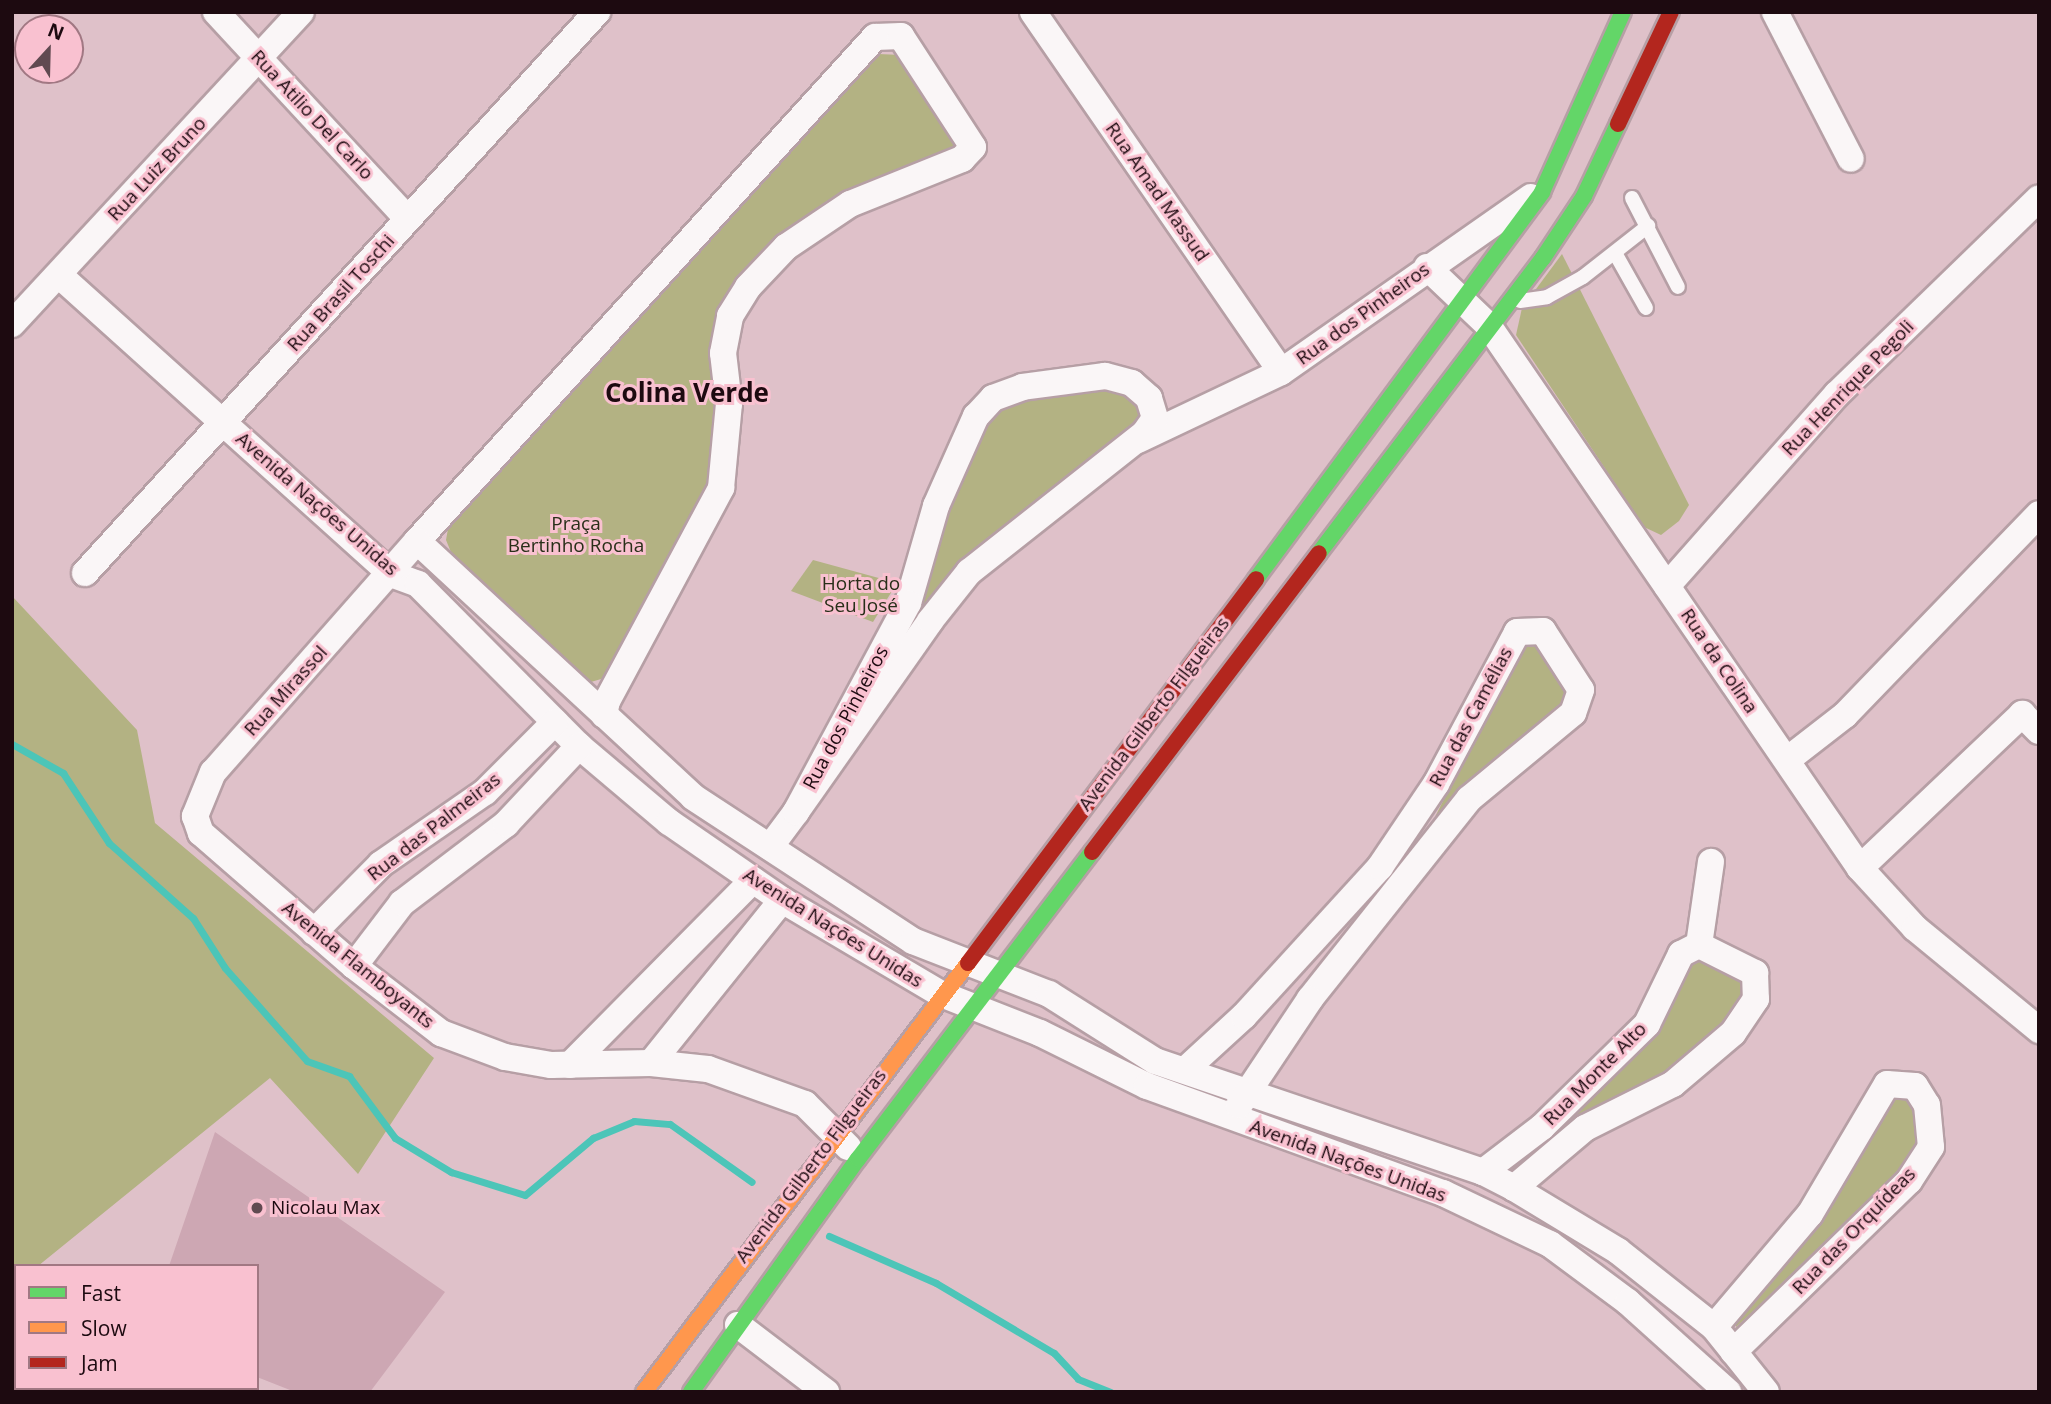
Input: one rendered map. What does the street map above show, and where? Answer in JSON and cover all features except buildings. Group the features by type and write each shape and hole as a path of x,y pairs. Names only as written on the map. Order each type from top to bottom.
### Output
{"main road":[{"name":"Avenida Gilberto Filgueiras","path":"644,1392 836,1132 1186,674 1542,192 1623,12"},
{"name":"Avenida Gilberto Filgueiras","path":"691,1392 858,1159 1212,695 1488,325 1508,302 1584,196 1671,12"},
{"path":"1186,674 1212,695"},
{"path":"659,1371 683,1392"}],"street":[{"name":"Rua Atilio Del Carlo","path":"216,12 408,219"},
{"name":"Rua Luiz Bruno","path":"12,324 301,12"},
{"name":"Rua Brasil Toschi","path":"85,573 597,12"},
{"name":"Rua Amad Massud","path":"1033,12 1281,372"},
{"path":"1775,12 1851,159"},
{"path":"391,574 417,541 875,37 901,36 973,147 962,159 850,204 786,247 748,287 730,316 723,353 729,404 722,488 607,701 604,715"},
{"name":"Rua dos Pinheiros","path":"770,847 969,572 1138,440 1281,372 1515,205 1542,192"},
{"path":"1542,192 1584,196"},
{"name":"Rua Henrique Pegoli","path":"1667,586 1837,394 2039,198"},
{"name":"Rua da Colina","path":"1427,267 1461,303 1488,325 1860,869 1916,928 2039,1030"},
{"name":"Avenida Nações Unidas","path":"59,275 391,574 418,584 579,746 669,822 782,900 941,994 975,1005 1147,1086 1231,1119 1443,1193 1550,1244 1628,1302 1728,1392"},
{"name":"Rua dos Pinheiros","path":"796,812 908,603 936,506 976,416 993,398 1023,387 1105,376 1132,383 1149,398 1155,418 1138,440"},
{"path":"1787,760 1845,715 2039,514"},
{"name":"Avenida Nações Unidas","path":"417,541 692,797 913,941 1001,972 1049,994 1155,1061 1482,1172 1514,1188 1618,1251 1714,1327 1766,1392"},
{"name":"Rua Mirassol","path":"195,816 213,772 391,574"},
{"name":"Rua das Camélias","path":"1185,1070 1244,1016 1381,867 1436,784 1517,632 1543,631 1581,690 1573,713 1469,799 1310,999 1231,1119"},
{"path":"1860,869 2022,715 2039,731"},
{"name":"Rua das Palmeiras","path":"314,932 381,864 485,792 555,722"},
{"name":"Rua das Palmeiras","path":"355,965 402,902 506,824 579,746"},
{"name":"Avenida Flamboyants","path":"195,816 201,833 314,932 441,1033 505,1057 570,1065 651,1063 708,1069 805,1104 836,1132 858,1159"},
{"path":"1699,945 1711,862"},
{"path":"570,1065 753,880"},
{"path":"651,1063 782,900"},
{"name":"Rua Monte Alto","path":"1482,1172 1542,1127 1647,1024 1681,954 1699,945 1755,973 1756,999 1732,1033 1673,1084 1585,1128 1514,1188"},
{"name":"Rua das Orquídeas","path":"1714,1327 1810,1214 1887,1084 1915,1086 1927,1105 1931,1147 1909,1181 1733,1352"},
{"path":"738,1325 826,1392"}],"lane":[{"path":"1632,198 1678,287"},
{"path":"1508,302 1547,297 1615,253 1648,226"},
{"path":"1615,253 1646,308"}],"green space":[{"name":"Praça Bertinho Rocha","path":"878,54 901,55 955,132 953,149 819,209 770,244 736,278 719,312 723,437 711,489 608,677 584,684 455,562 446,540 449,523"},
{"path":"1562,254 1689,505 1679,521 1661,535 1644,527 1516,335 1522,308"},
{"path":"1104,382 1129,389 1148,417 965,568 848,727 942,508 997,403"},
{"name":"Horta do Seu José","path":"813,560 897,583 873,622 791,591"},
{"path":"12,596 137,730 155,823 434,1058 358,1174 270,1078 40,1264 14,1264 12,1287"},
{"path":"1538,646 1567,685 1563,705 1435,817 1520,647"},
{"path":"1700,957 1741,980 1745,993 1726,1024 1672,1072 1564,1123 1693,959"},
{"path":"1900,1096 1911,1101 1918,1119 1918,1142 1899,1173 1813,1259 1736,1327 1736,1319 1886,1102"}],"waterway":[{"path":"12,744 63,773 109,843 193,918 225,968 307,1061 349,1076 395,1138 451,1172 525,1195 593,1138 634,1121 670,1124 752,1182"},
{"path":"829,1236 936,1283 1054,1353 1078,1379 1111,1392"}],"traffic: fast":[{"path":"1256,579 1542,192 1623,12"},
{"path":"1319,553 1543,258 1584,196 1618,124"},
{"path":"691,1392 858,1159 1092,852"}],"traffic: slow":[{"path":"644,1392 968,963"}],"traffic: jam":[{"path":"1618,124 1671,12"},
{"path":"1092,852 1319,553"},
{"path":"968,963 1256,579"},
{"path":"232,1390 237,1392"}],"place":[{"name":"Nicolau Max","path":"257,1208"}],"district":[{"name":"Colina Verde","path":"687,393"}]}
